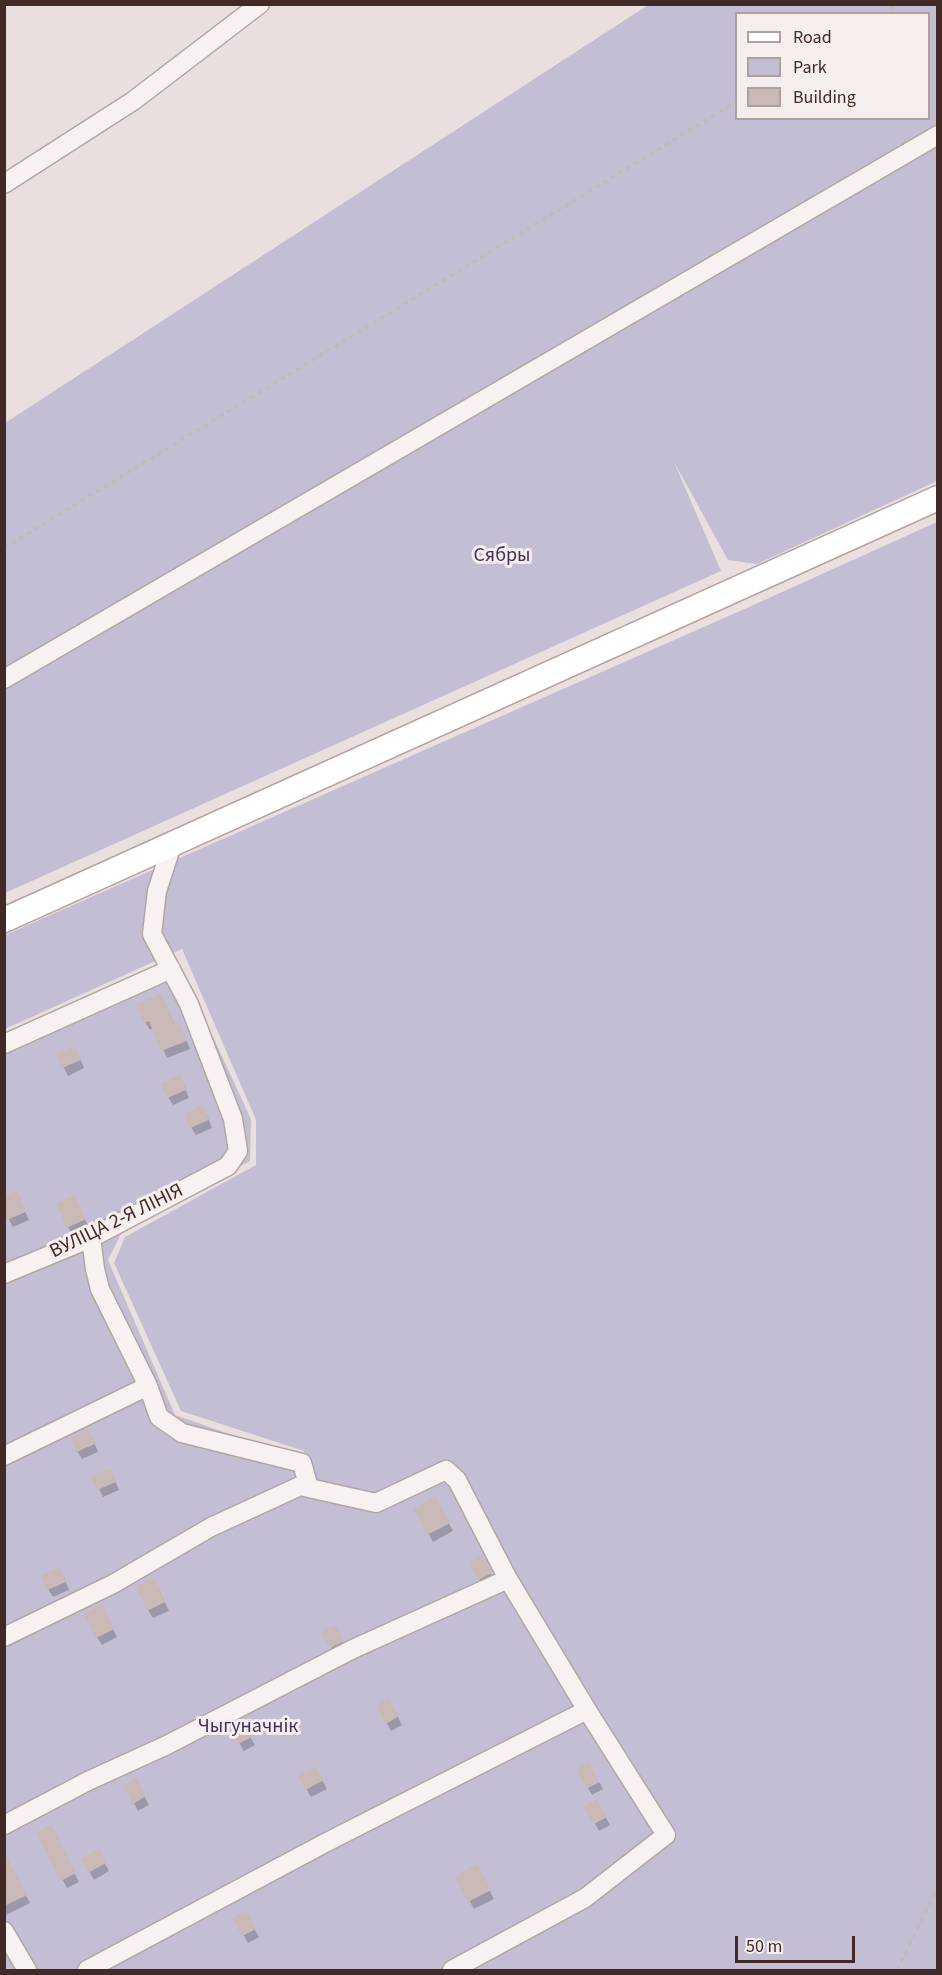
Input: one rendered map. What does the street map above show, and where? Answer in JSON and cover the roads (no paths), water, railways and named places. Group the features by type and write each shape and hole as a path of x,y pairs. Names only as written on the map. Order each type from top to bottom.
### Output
{"main road":[{"path":"4,920 938,498"}],"lane":[{"path":"4,184 133,101 260,4"},
{"path":"4,679 938,135"},
{"path":"4,1044 171,969 152,934 157,891 172,844"},
{"name":"ВУЛІЦА 2-Я ЛІНІЯ","path":"4,1274 91,1238 228,1166 238,1151 233,1119 189,1004 171,969"},
{"path":"91,1238 100,1289 148,1386 159,1417 182,1433 302,1463 309,1488"},
{"path":"4,1456 148,1386"},
{"path":"4,1637 113,1584 211,1527 300,1486 375,1503 446,1470 457,1480 508,1579 666,1835 585,1898 452,1971"},
{"path":"4,1824 88,1781 167,1745 353,1649 508,1579"},
{"path":"87,1971 324,1843 587,1710"},
{"path":"4,1931 27,1971"}],"park label":[{"name":"Сябры","path":"502,557"},
{"name":"Чыгуначнік","path":"248,1728"}]}
